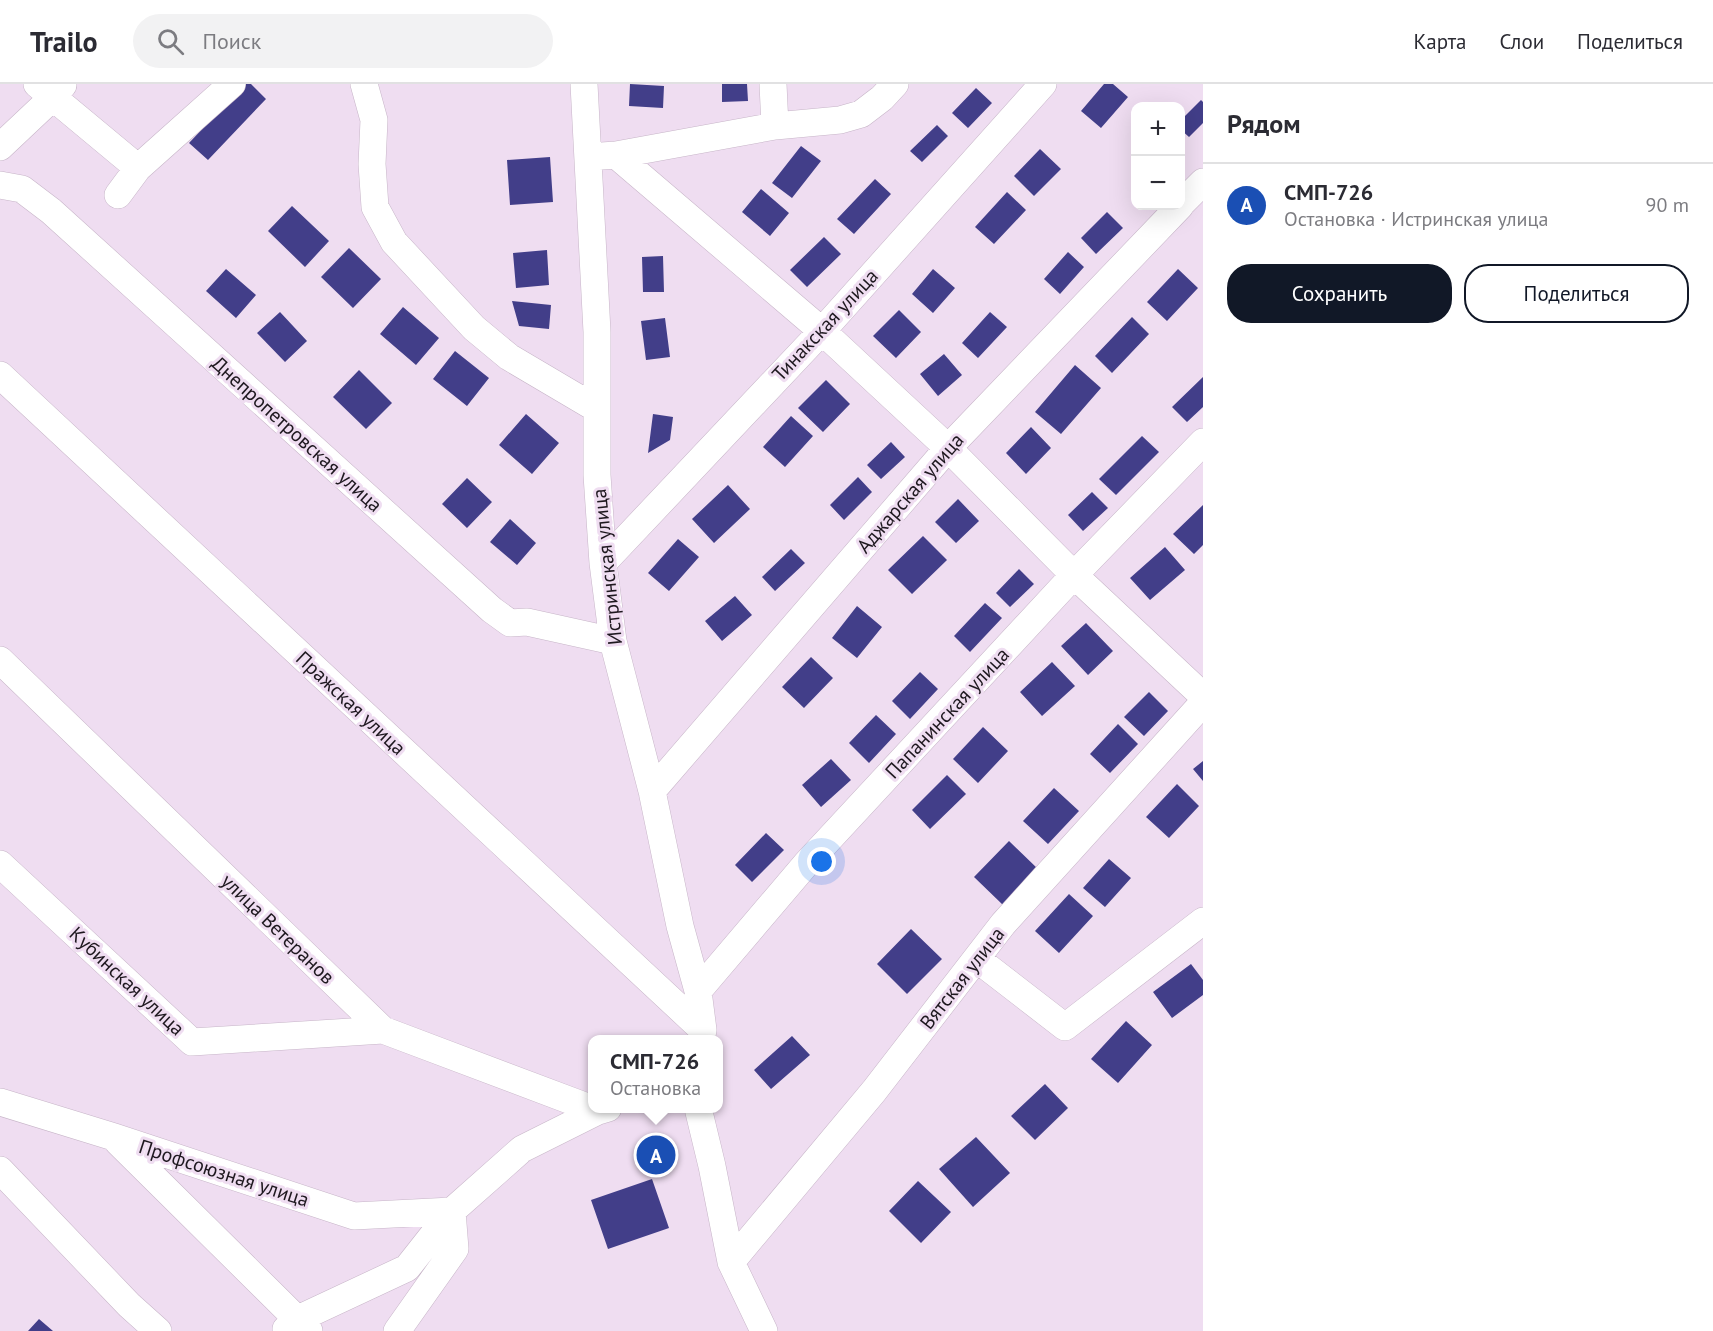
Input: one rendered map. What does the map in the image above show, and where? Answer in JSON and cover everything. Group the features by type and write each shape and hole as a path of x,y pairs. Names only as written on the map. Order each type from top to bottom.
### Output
{"street":[{"path":"118,195 138,168 232,84"},
{"path":"364,84 374,120 372,164 375,207 394,242 474,328 509,357 597,409"},
{"name":"Истринская улица","path":"584,84 597,332 597,475 603,563 613,641 652,792 680,926 698,991 702,1035"},
{"path":"772,84 775,126"},
{"path":"588,157 616,155 775,126 840,120 861,114 882,98 895,84"},
{"name":"Тинакская улица","path":"603,563 822,331 1044,84"},
{"path":"0,147 51,89 138,168"},
{"path":"616,155 822,331 948,448 1074,575 1203,696"},
{"name":"Аджарская улица","path":"1185,200 1203,182"},
{"name":"Днепропетровская улица","path":"0,185 22,189 51,211 492,610 510,623 527,622 613,641"},
{"name":"Аджарская улица","path":"652,792 948,448 1175,210"},
{"name":"Пражская улица","path":"0,375 702,1035"},
{"name":"Папанинская улица","path":"698,991 806,864 1074,575 1203,442"},
{"name":"улица Ветеранов","path":"0,660 383,1030 588,1105"},
{"name":"Вятская улица","path":"731,1262 874,1091 1003,924 1203,703"},
{"name":"Кубинская улица","path":"0,864 192,1042 383,1030"},
{"path":"977,959 1065,1027 1203,921"},
{"name":"Профсоюзная улица","path":"0,1102 354,1216 452,1211"},
{"path":"114,1137 297,1327 407,1269 452,1211 522,1149 597,1113"},
{"path":"699,1113 731,1262 764,1331"},
{"path":"0,1170 129,1305 158,1331"},
{"path":"397,1331 455,1249 452,1211"}],"building":[{"path":"245,84 251,84 266,99 208,160 189,143"},
{"path":"630,84 664,86 663,108 629,106"},
{"path":"722,84 747,84 748,101 722,102"},
{"path":"1104,84 1113,84 1128,97 1101,128 1081,111"},
{"path":"976,88 992,103 968,128 952,113"},
{"path":"1201,100 1203,102 1203,123 1189,137 1185,133 1185,116"},
{"path":"937,125 948,136 922,162 910,151"},
{"path":"801,146 821,161 792,198 772,183"},
{"path":"1040,149 1061,169 1034,196 1014,176"},
{"path":"550,157 553,202 510,205 507,160"},
{"path":"875,179 891,194 854,234 837,219"},
{"path":"761,189 789,213 770,236 742,212"},
{"path":"1007,192 1026,210 994,244 975,227"},
{"path":"292,206 329,241 305,267 268,231"},
{"path":"1107,212 1123,228 1096,254 1081,238"},
{"path":"824,237 841,254 807,287 790,270"},
{"path":"349,248 381,279 353,308 321,277"},
{"path":"547,250 549,285 516,288 513,253"},
{"path":"1068,252 1084,267 1060,294 1044,279"},
{"path":"663,256 664,292 643,292 642,257"},
{"path":"226,269 256,295 236,318 206,291"},
{"path":"933,269 955,288 933,313 912,294"},
{"path":"1178,269 1198,288 1167,321 1147,302"},
{"path":"512,301 551,305 549,329 519,326"},
{"path":"403,307 439,338 416,365 380,334"},
{"path":"899,310 921,332 896,358 873,336"},
{"path":"280,312 307,341 285,362 257,333"},
{"path":"990,312 1007,327 978,358 962,343"},
{"path":"1132,317 1149,334 1112,373 1095,356"},
{"path":"665,318 670,357 646,360 641,321"},
{"path":"455,351 489,378 467,406 433,379"},
{"path":"944,354 962,375 938,396 920,374"},
{"path":"1075,365 1101,388 1061,434 1035,412"},
{"path":"359,370 392,403 366,429 333,397"},
{"path":"1203,377 1203,407 1187,422 1172,407"},
{"path":"826,380 850,404 823,432 798,408"},
{"path":"526,414 559,443 532,474 499,445"},
{"path":"653,414 673,417 670,440 648,453"},
{"path":"791,416 813,436 785,467 763,447"},
{"path":"1031,427 1051,448 1026,474 1006,453"},
{"path":"1142,436 1159,452 1116,495 1099,479"},
{"path":"891,442 905,457 881,479 867,465"},
{"path":"858,477 872,492 844,520 830,505"},
{"path":"467,478 492,502 467,528 442,504"},
{"path":"728,485 750,509 714,543 692,519"},
{"path":"1092,492 1108,508 1083,531 1068,515"},
{"path":"958,499 979,521 956,543 935,522"},
{"path":"1203,505 1203,545 1194,554 1173,534"},
{"path":"510,519 536,543 517,565 490,542"},
{"path":"923,536 947,560 912,594 888,570"},
{"path":"678,539 699,557 669,591 648,573"},
{"path":"1165,547 1185,570 1150,600 1130,578"},
{"path":"791,549 805,563 775,591 762,577"},
{"path":"1019,569 1034,584 1010,607 996,593"},
{"path":"735,596 752,615 722,641 705,621"},
{"path":"985,603 1002,618 970,652 954,636"},
{"path":"857,606 882,627 857,658 832,638"},
{"path":"1086,623 1113,651 1088,675 1061,646"},
{"path":"811,657 833,678 804,708 782,687"},
{"path":"1052,662 1075,686 1042,716 1020,692"},
{"path":"920,672 938,689 910,719 892,701"},
{"path":"1149,692 1168,711 1144,736 1124,717"},
{"path":"876,715 896,734 869,763 849,743"},
{"path":"1118,724 1138,744 1110,773 1090,754"},
{"path":"983,727 1008,751 978,783 953,759"},
{"path":"831,759 851,780 821,807 802,785"},
{"path":"1203,761 1203,781 1193,769"},
{"path":"947,775 966,794 930,829 912,810"},
{"path":"1177,784 1199,806 1169,838 1146,817"},
{"path":"1054,788 1079,811 1048,844 1023,821"},
{"path":"766,833 784,850 752,882 735,865"},
{"path":"1009,841 1038,869 1003,905 974,877"},
{"path":"1109,859 1131,878 1105,907 1083,888"},
{"path":"1069,894 1093,916 1059,953 1035,931"},
{"path":"911,929 942,959 907,994 877,964"},
{"path":"1191,964 1203,980 1203,995 1172,1018 1153,992"},
{"path":"1126,1021 1152,1045 1118,1083 1091,1059"},
{"path":"792,1036 810,1055 771,1089 754,1070"},
{"path":"1045,1084 1068,1108 1035,1140 1011,1116"},
{"path":"976,1137 1010,1173 973,1207 939,1169"},
{"path":"652,1179 669,1228 608,1249 591,1200"},
{"path":"918,1181 951,1212 921,1243 889,1211"},
{"path":"39,1319 53,1331 28,1331"}],"place":[{"name":"СМП-726","path":"656,1155"}]}
